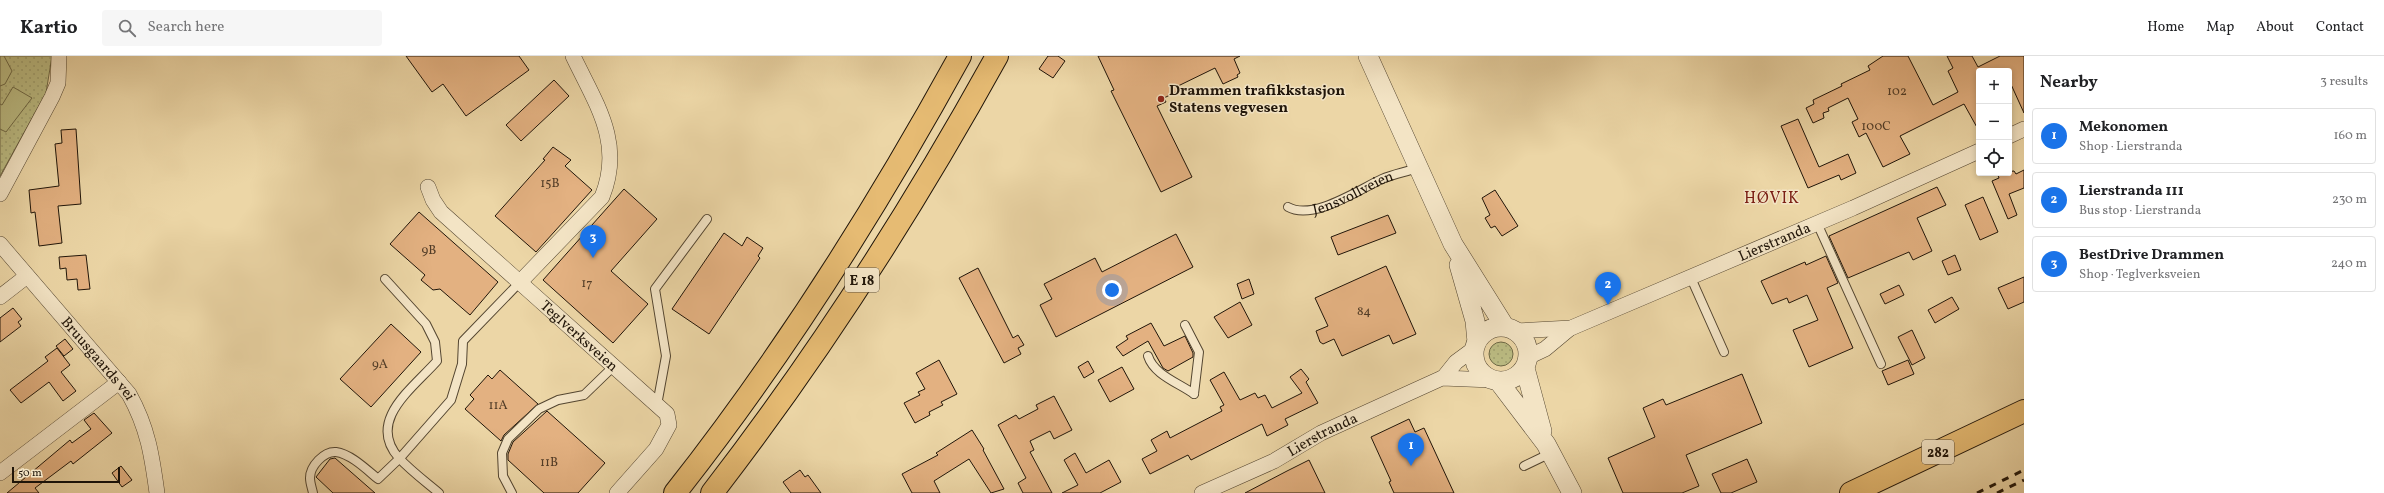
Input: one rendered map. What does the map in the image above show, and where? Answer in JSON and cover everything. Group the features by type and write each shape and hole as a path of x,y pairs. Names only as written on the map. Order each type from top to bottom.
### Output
{"main road":[{"name":"E 18","path":"675,493 744,402 835,267 915,137 960,56"},
{"name":"E 18","path":"712,493 787,391 855,291 912,201 997,56"},
{"name":"282","path":"1851,493 2024,411"}],"street":[{"path":"0,194 52,98 58,83 59,56"},
{"path":"521,281 602,197 609,179 611,144 604,119 573,56"},
{"path":"1368,56 1417,168 1453,244 1510,329 1526,342 1527,363 1549,449"},
{"path":"2012,135 2024,129"},
{"name":"Lierstranda","path":"1527,363 1569,329 1691,278 1976,152"},
{"name":"Teglverksveien","path":"428,187 433,200 441,212 521,281 667,414 669,425 656,449 617,493"},
{"name":"Bruusgaards vei","path":"0,244 129,394 142,416 150,443 157,493"},
{"path":"1453,244 1475,321 1476,364 1480,371 1496,381 1549,449 1572,493"},
{"path":"0,297 27,276"},
{"path":"1476,345 1486,332 1510,329"},
{"name":"Lierstranda","path":"1510,329 1569,329"},
{"name":"Lierstranda","path":"1202,493 1267,465 1321,434 1444,377 1456,362 1476,345"},
{"path":"1496,381 1517,376 1527,363"},
{"name":"Lierstranda","path":"1444,377 1496,381"},
{"path":"0,473 119,382"}],"lane":[{"name":"Jensvollveien","path":"1288,206 1300,211 1315,210 1383,178 1417,168"},
{"path":"657,404 666,356 655,289 707,219"},
{"path":"1817,223 1881,364"},
{"path":"1691,278 1724,352"},
{"path":"385,279 426,324 435,342 436,361 396,406 386,426 387,436 391,447 400,458 439,493"},
{"path":"313,493 310,477 316,463 326,454 336,452 349,458 378,479 400,458 452,400 462,364 463,341 521,281"},
{"path":"1148,356 1150,361 1160,372 1194,394 1199,352 1185,325"},
{"path":"512,493 503,476 502,452 508,440 539,409 558,400 584,395 614,366"},
{"path":"1524,466 1549,449"}],"green space":[{"path":"0,56 52,56 46,93 0,176"},
{"path":"0,56 4,56 12,71 5,84 0,86"},
{"path":"13,87 32,98 6,132 0,129 0,104 2,105"},
{"path":"1501,342 1510,345 1513,354 1510,363 1501,366 1492,363 1489,354 1492,345"}],"building":[{"path":"406,56 519,56 529,70 466,116 443,84 432,92"},
{"path":"1048,56 1058,56 1065,61 1053,78 1039,69"},
{"path":"1098,56 1240,56 1234,59 1240,73 1237,75 1238,77 1223,84 1215,68 1176,87 1178,91 1164,98 1166,102 1157,106 1192,177 1161,192 1111,91 1114,90"},
{"path":"1883,56 1908,56 1933,105 1958,92 1948,71 1953,68 1947,56 1972,56 1978,67 2000,56 2024,56 2024,113 2012,87 2012,68 1976,68 1976,126 1964,104 1900,136 1910,154 1883,167 1866,133 1859,137 1852,122 1858,119 1848,98 1828,108 1829,111 1823,113 1824,118 1813,123 1806,108 1814,104 1813,100 1870,70 1868,66"},
{"path":"554,80 569,96 521,141 506,125"},
{"path":"1798,119 1819,167 1848,154 1856,173 1841,180 1839,175 1808,188 1781,126"},
{"path":"76,129 81,204 58,206 62,243 39,246 35,212 31,213 29,190 59,186 55,144 62,143 61,130"},
{"path":"553,147 571,160 565,166 592,190 536,252 495,216 545,160 543,159"},
{"path":"2024,170 2024,188 2009,194 2017,215 2008,219 1992,181 1999,178 1998,176 2012,176 2012,171 2014,171 2016,174"},
{"path":"1937,187 1946,205 1917,218 1932,251 1913,260 1909,252 1848,278 1829,236"},
{"path":"624,189 657,219 611,271 648,304 613,343 543,280"},
{"path":"1495,190 1518,226 1502,236 1495,226 1491,228 1485,218 1490,215 1482,198"},
{"path":"1983,197 1998,232 1980,240 1965,205"},
{"path":"419,212 498,282 470,315 440,289 433,290 421,280 425,275 390,244"},
{"path":"1388,215 1396,233 1338,255 1331,237"},
{"path":"724,233 742,246 747,237 763,248 758,256 760,258 709,334 672,309"},
{"path":"1176,234 1193,267 1056,337 1040,305 1052,299 1044,284 1095,258 1102,272"},
{"path":"86,255 90,289 78,290 77,279 67,280 66,268 60,269 59,257"},
{"path":"1955,255 1961,270 1948,275 1942,261"},
{"path":"1826,256 1838,283 1827,288 1853,348 1809,367 1793,330 1818,320 1807,295 1789,303 1787,298 1772,304 1761,281 1805,262 1806,265"},
{"path":"1386,266 1416,334 1393,344 1389,335 1342,356 1334,339 1323,344 1320,342 1316,331 1328,326 1315,298"},
{"path":"978,268 1013,338 1018,335 1024,345 1018,348 1021,354 1004,363 959,278"},
{"path":"2024,277 2024,302 2008,309 1998,288"},
{"path":"1249,279 1254,294 1242,299 1237,284"},
{"path":"1899,285 1904,295 1885,304 1880,294"},
{"path":"1952,297 1959,309 1935,323 1928,310"},
{"path":"1240,302 1252,325 1228,338 1214,317"},
{"path":"13,308 22,319 18,322 21,326 0,342 0,318"},
{"path":"1151,323 1164,346 1185,336 1193,353 1193,357 1168,371 1163,368 1148,341 1123,356 1116,347 1128,339 1126,336"},
{"path":"391,324 421,352 371,407 340,379"},
{"path":"1912,330 1925,358 1912,365 1898,337"},
{"path":"65,339 73,349 64,356 56,346"},
{"path":"57,348 70,365 61,372 76,391 63,401 49,382 21,403 10,390 48,361 45,357"},
{"path":"939,360 957,394 941,402 943,405 929,412 930,415 915,423 904,403 920,395 918,392 925,389 916,373"},
{"path":"1908,360 1914,374 1888,385 1882,371"},
{"path":"1088,361 1094,372 1084,378 1078,367"},
{"path":"1122,367 1134,389 1110,402 1098,380"},
{"path":"1301,369 1309,379 1306,382 1318,403 1285,419 1288,425 1267,436 1262,424 1191,460 1188,455 1150,474 1142,459 1157,451 1151,440 1167,431 1170,438 1222,411 1220,407 1224,405 1210,380 1224,372 1240,400 1255,393 1258,398 1265,395 1272,408 1302,393 1290,377"},
{"path":"500,370 538,404 504,435 501,441 465,409 474,399 470,395 488,375 492,379"},
{"path":"1742,374 1762,423 1686,455 1699,486 1682,493 1623,493 1608,458 1655,437 1643,408 1663,399 1666,405"},
{"path":"1054,396 1072,430 1054,439 1050,431 1030,441 1034,450 1030,452 1052,493 1023,493 1018,483 1026,478 998,425 1016,415 1019,419 1038,409 1036,405"},
{"path":"547,411 605,463 578,493 544,493 508,460 508,454 513,442"},
{"path":"94,413 112,433 73,464 71,461 35,488 39,493 7,493 70,440 72,443 91,429 84,420"},
{"path":"1409,419 1415,432 1424,428 1454,493 1394,493 1389,482 1391,481 1371,437"},
{"path":"972,430 984,449 983,450 1004,489 991,493 969,459 934,481 940,493 912,493 902,474 938,455 936,453"},
{"path":"1075,453 1086,473 1109,460 1121,482 1100,493 1062,493 1078,485 1064,460"},
{"path":"335,458 375,493 333,493 316,477 330,459"},
{"path":"1747,459 1757,482 1731,493 1721,493 1712,474"},
{"path":"1309,460 1325,493 1245,493 1287,471"},
{"path":"121,466 132,480 122,487 112,473"},
{"path":"800,470 805,477 808,475 821,493 791,493 783,482"}],"railway":[{"path":"1977,493 2024,470"},
{"path":"1997,493 2024,480"}],"place":[{"name":"Drammen trafikkstasjon Statens vegvesen","path":"1161,99"},
{"name":"BestDrive Drammen","path":"593,258"},
{"name":"Lierstranda 111","path":"1608,305"},
{"name":"Mekonomen","path":"1411,466"}],"district":[{"name":"HØVIK","path":"1772,197"}]}
